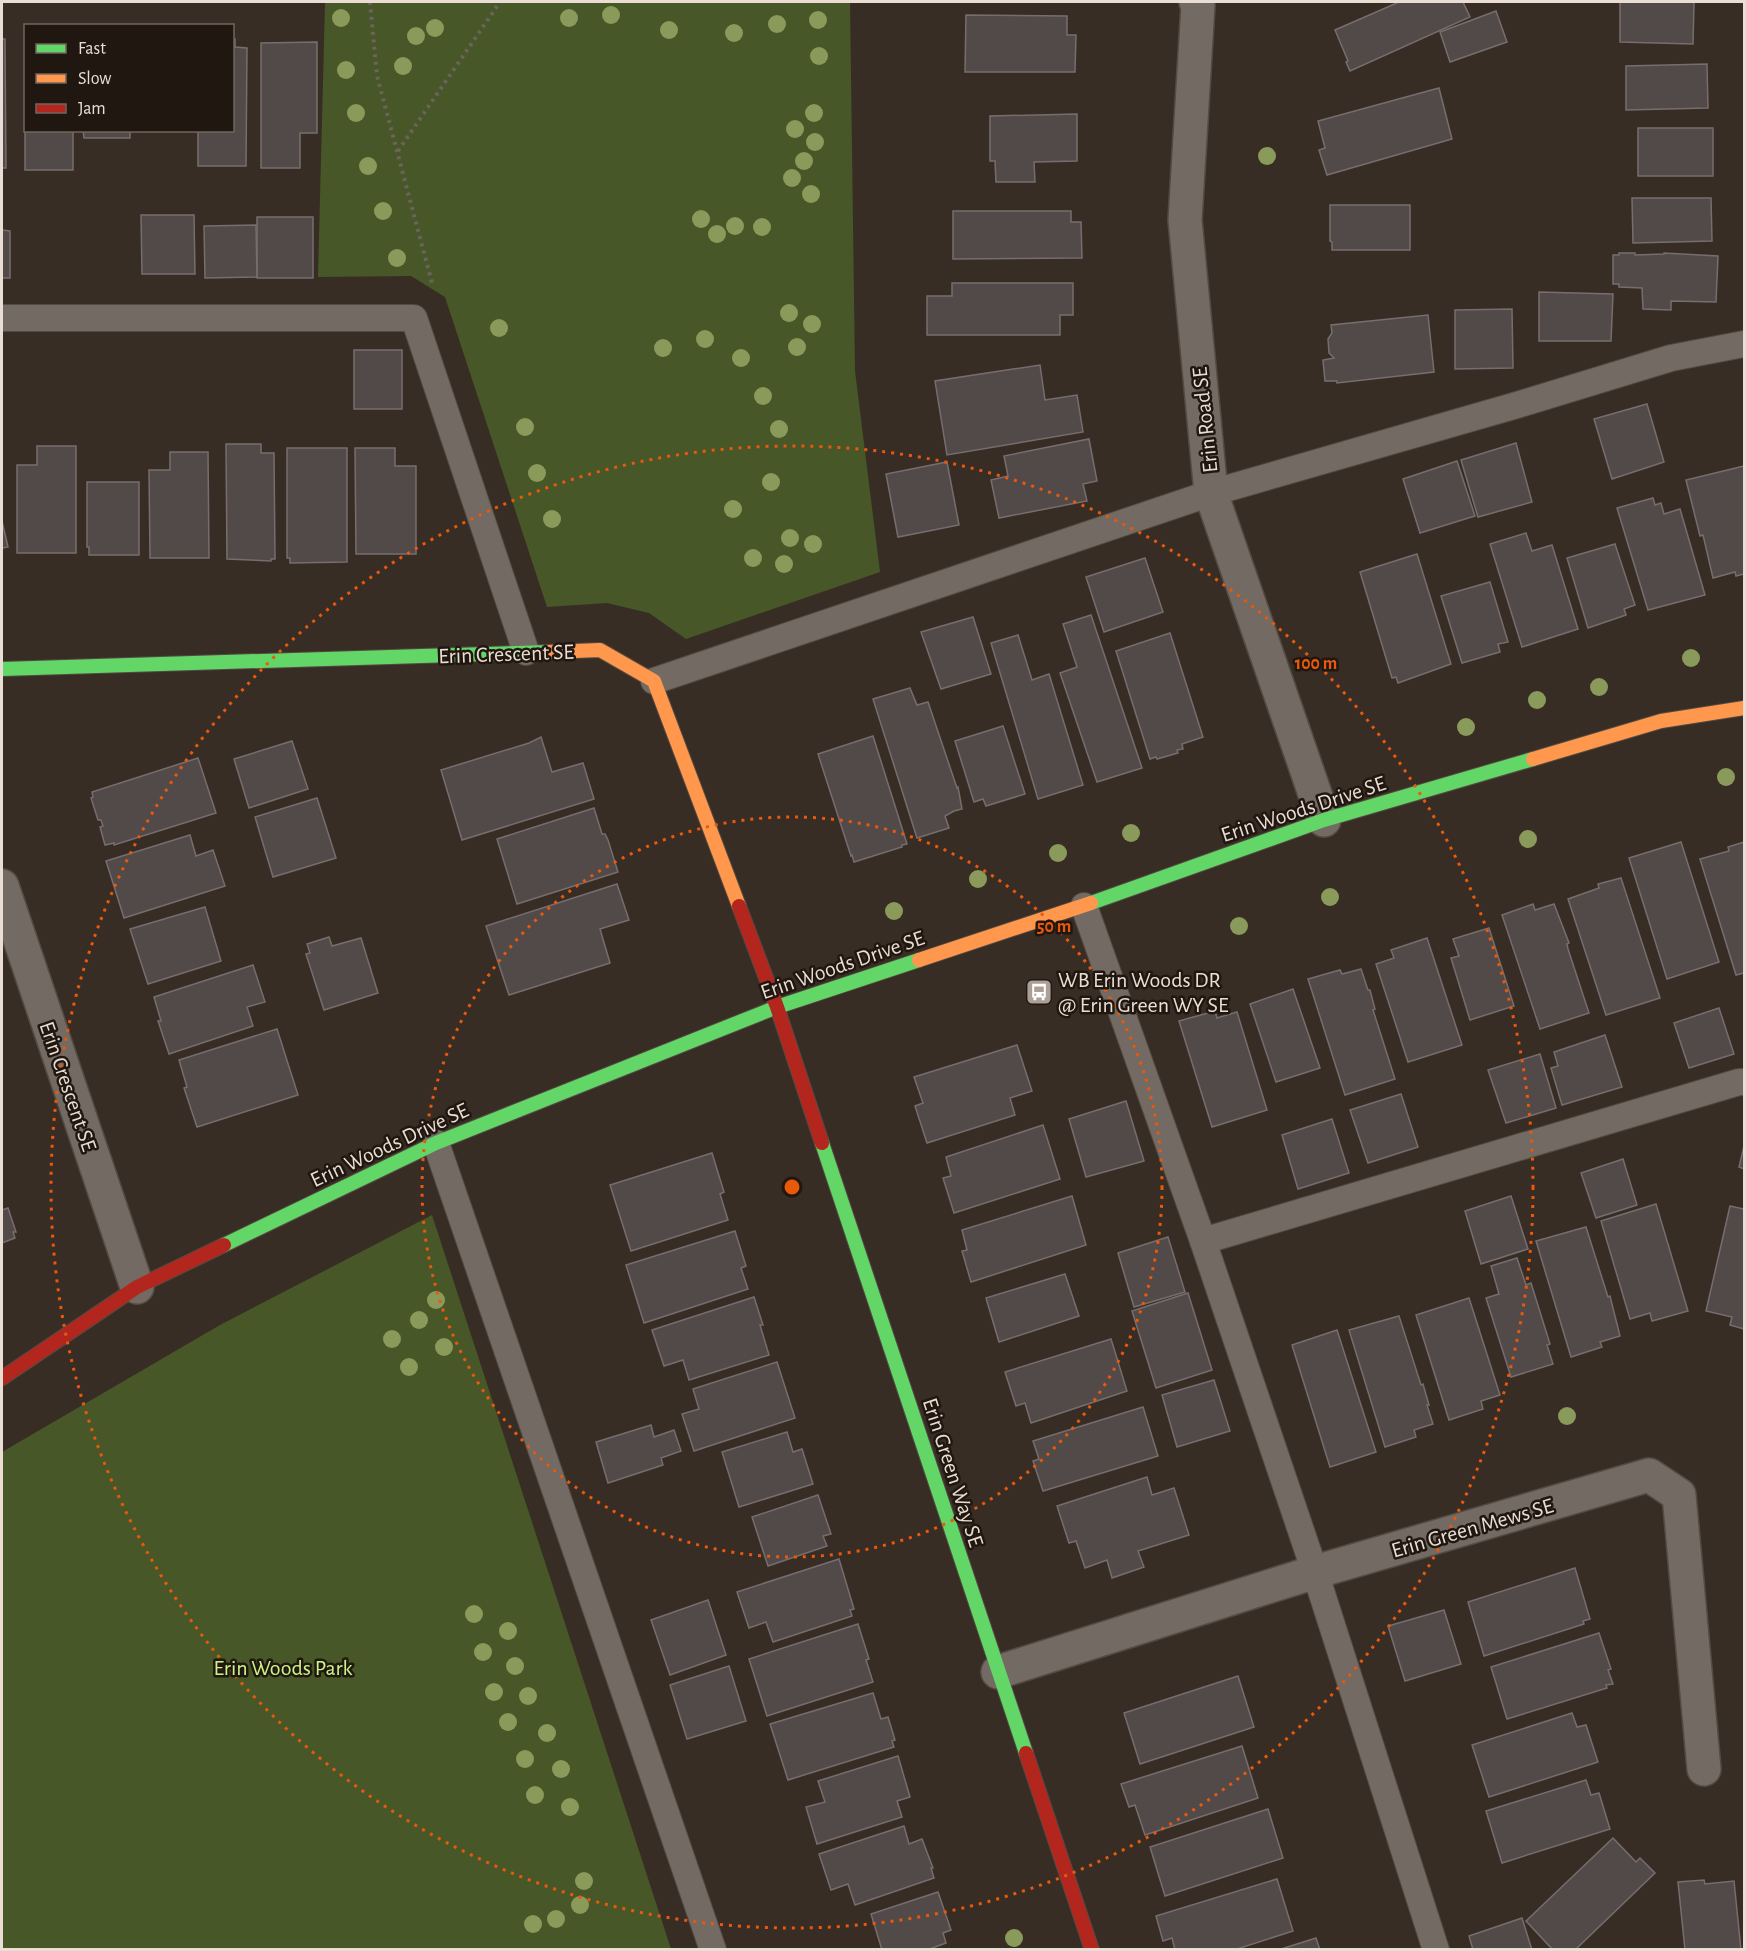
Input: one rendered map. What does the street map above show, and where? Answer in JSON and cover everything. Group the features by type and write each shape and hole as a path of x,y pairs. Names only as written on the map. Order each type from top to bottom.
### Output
{"street":[{"name":"Erin Road SE","path":"1196,2 1198,5 1185,220 1211,493 1324,820"},
{"name":"Erin Crescent SE","path":"2,669 600,650 654,681"},
{"path":"654,681 777,1007"},
{"name":"Erin Woods Drive SE","path":"2,1378 137,1287 436,1143 777,1007 1084,906 1324,820 1661,721 1744,708"},
{"name":"Erin Crescent SE","path":"2,886 137,1287"},
{"name":"Erin Green Way SE","path":"777,1007 1092,1950"},
{"name":"Erin Green Mews SE","path":"998,1672 1315,1572 1649,1475 1679,1495 1704,1769"}],"lane":[{"path":"2,318 414,318 526,652"},
{"path":"654,681 1211,493 1671,358 1744,345"},
{"path":"1084,906 1203,1241 1315,1572 1436,1950"},
{"path":"1203,1241 1744,1082"},
{"path":"436,1143 713,1950"}],"path":[{"path":"370,2 377,76 432,283 414,318"},
{"path":"398,152 500,2"}],"green space":[{"path":"850,2 855,371 880,572 686,639 649,613 607,603 547,607 445,297 411,276 318,277 325,3"},
{"name":"Erin Woods Park","path":"432,1215 671,1949 2,1949 2,1452 220,1325"}],"building":[{"path":"1399,2 1463,2 1470,17 1350,71 1335,30"},
{"path":"1620,2 1694,2 1693,44 1620,42"},
{"path":"1496,11 1507,42 1450,62 1440,32"},
{"path":"966,15 1067,16 1067,35 1076,35 1075,72 965,72"},
{"path":"2,39 5,39 6,168 2,168"},
{"path":"235,39 235,47 247,48 246,166 198,166 198,132 234,132"},
{"path":"317,42 317,133 300,133 300,168 261,168 261,43"},
{"path":"1707,64 1708,108 1626,110 1626,66"},
{"path":"1439,88 1452,139 1327,175 1319,150 1325,148 1318,121"},
{"path":"1077,114 1077,161 1034,162 1035,182 996,182 995,161 990,161 990,116"},
{"path":"1638,128 1713,128 1713,176 1638,176"},
{"path":"25,132 73,132 73,170 25,170"},
{"path":"83,132 130,132 130,138 84,138"},
{"path":"1632,198 1711,198 1712,241 1633,243"},
{"path":"1330,205 1410,205 1410,250 1332,250"},
{"path":"953,211 1071,211 1071,222 1081,222 1082,258 953,259"},
{"path":"141,215 194,215 195,274 142,274"},
{"path":"257,217 313,217 313,278 257,278"},
{"path":"256,225 257,277 205,278 204,226"},
{"path":"2,230 10,231 10,278 2,278"},
{"path":"1619,253 1718,256 1716,302 1671,301 1671,310 1643,309 1642,288 1619,287 1619,284 1613,284 1613,255 1619,255"},
{"path":"952,283 1073,283 1073,315 1060,315 1060,335 927,335 927,296 952,296"},
{"path":"1539,292 1613,294 1611,341 1539,341"},
{"path":"1512,309 1513,368 1455,369 1455,310"},
{"path":"1428,315 1434,372 1337,383 1337,381 1325,381 1323,360 1334,358 1329,353 1328,339 1332,333 1331,325"},
{"path":"354,350 402,350 402,409 354,409"},
{"path":"1040,365 1045,400 1077,395 1083,432 947,455 935,381"},
{"path":"1647,404 1664,462 1612,479 1594,419"},
{"path":"1089,439 1097,481 1083,484 1087,501 999,518 991,480 1008,476 1004,456"},
{"path":"1516,443 1532,502 1478,517 1461,460"},
{"path":"226,444 261,444 261,453 274,453 275,559 271,561 227,559"},
{"path":"37,446 76,446 76,553 17,553 17,465 37,465"},
{"path":"287,448 347,448 347,562 290,563 290,558 287,558"},
{"path":"355,448 395,448 395,466 416,466 416,554 356,554"},
{"path":"170,452 208,452 209,558 150,558 149,470 170,470"},
{"path":"1457,461 1475,516 1420,533 1403,479"},
{"path":"947,462 959,525 898,537 886,474"},
{"path":"1744,466 1744,574 1736,576 1735,572 1713,578 1686,480"},
{"path":"87,482 139,482 139,555 89,555"},
{"path":"1653,498 1655,505 1661,503 1664,514 1680,509 1705,595 1648,610 1617,508"},
{"path":"2,521 8,547 2,548"},
{"path":"1526,533 1532,551 1552,545 1578,629 1522,647 1490,544"},
{"path":"1615,544 1635,605 1624,609 1626,615 1588,628 1567,558"},
{"path":"1417,554 1451,664 1398,683 1396,677 1392,678 1360,572"},
{"path":"1145,558 1163,612 1104,632 1086,577"},
{"path":"1490,582 1508,642 1498,644 1500,652 1462,663 1441,596"},
{"path":"1091,615 1142,768 1097,782 1060,673 1077,667 1063,624"},
{"path":"973,617 991,674 941,689 921,632"},
{"path":"1170,633 1203,737 1182,744 1183,749 1177,750 1178,753 1150,759 1116,651"},
{"path":"1018,635 1032,680 1049,674 1083,785 1038,799 991,643"},
{"path":"910,688 917,705 928,702 958,787 962,809 945,816 949,828 917,838 873,699"},
{"path":"1003,726 1025,794 986,806 983,799 974,802 955,741"},
{"path":"873,736 907,844 854,862 818,754"},
{"path":"541,737 552,772 583,763 594,799 462,840 441,770 529,743"},
{"path":"292,741 308,789 249,808 234,759"},
{"path":"198,758 216,813 114,845 114,843 105,845 100,827 103,826 101,820 98,820 91,798 93,797 92,792"},
{"path":"317,798 336,858 273,877 255,817"},
{"path":"594,808 602,834 605,834 608,840 618,872 517,904 497,839"},
{"path":"190,835 196,856 213,850 225,886 124,918 106,861"},
{"path":"1681,842 1719,962 1667,979 1629,858"},
{"path":"1744,842 1744,973 1736,975 1700,859 1729,851 1728,847"},
{"path":"1621,878 1660,998 1606,1015 1568,899 1599,888 1598,884"},
{"path":"617,884 629,920 600,929 610,963 509,995 486,926"},
{"path":"1533,904 1535,910 1554,904 1569,943 1567,944 1568,949 1589,1013 1540,1029 1502,915"},
{"path":"205,907 221,961 148,984 130,929"},
{"path":"1489,928 1514,1006 1470,1020 1451,958 1459,956 1453,939"},
{"path":"329,937 332,946 361,938 378,993 324,1010 306,954 310,953 307,944"},
{"path":"1427,938 1462,1045 1408,1062 1376,964 1394,958 1391,950"},
{"path":"253,965 265,1002 247,1007 253,1026 169,1054 158,1021 161,1021 154,997"},
{"path":"1361,969 1368,990 1370,990 1375,1009 1373,1010 1395,1079 1345,1095 1308,979 1340,970 1342,974"},
{"path":"1293,989 1320,1068 1276,1082 1250,1004"},
{"path":"1719,1008 1734,1054 1689,1068 1674,1023"},
{"path":"1215,1011 1217,1018 1237,1012 1267,1110 1212,1127 1179,1021"},
{"path":"277,1029 298,1095 197,1127 184,1088 187,1087 179,1060"},
{"path":"1605,1035 1622,1087 1562,1105 1551,1068 1558,1066 1554,1052"},
{"path":"1017,1045 1032,1091 1010,1098 1015,1115 927,1143 915,1106 923,1103 914,1077"},
{"path":"1540,1054 1556,1108 1506,1123 1488,1070"},
{"path":"1401,1094 1418,1147 1368,1163 1350,1110"},
{"path":"1126,1101 1144,1161 1086,1177 1069,1119"},
{"path":"1332,1119 1349,1173 1298,1189 1282,1135"},
{"path":"1043,1125 1060,1179 954,1213 943,1178 951,1176 946,1157"},
{"path":"1744,1146 1744,1169 1739,1167"},
{"path":"712,1153 724,1192 720,1194 728,1220 631,1251 610,1185"},
{"path":"1623,1159 1637,1205 1596,1218 1581,1173"},
{"path":"1072,1196 1086,1245 971,1282 962,1251 967,1250 962,1230"},
{"path":"1511,1196 1528,1249 1481,1264 1465,1211"},
{"path":"1656,1204 1688,1311 1652,1321 1650,1313 1630,1319 1601,1221"},
{"path":"1730,1206 1744,1209 1744,1329 1730,1325 1732,1317 1706,1311"},
{"path":"8,1208 16,1232 13,1232 15,1238 2,1243 2,1210"},
{"path":"1586,1227 1608,1297 1610,1296 1620,1336 1600,1342 1602,1347 1571,1357 1536,1241"},
{"path":"735,1231 746,1266 741,1268 748,1289 644,1323 626,1265"},
{"path":"1168,1237 1185,1292 1134,1307 1118,1253"},
{"path":"1517,1258 1526,1285 1531,1283 1550,1344 1547,1345 1553,1364 1511,1377 1486,1298 1499,1294 1491,1266"},
{"path":"1065,1274 1079,1316 999,1342 986,1298"},
{"path":"1188,1293 1212,1370 1156,1388 1132,1311"},
{"path":"754,1297 769,1355 689,1380 683,1360 664,1366 652,1330"},
{"path":"1469,1298 1500,1395 1481,1401 1483,1409 1449,1420 1416,1315"},
{"path":"1399,1316 1421,1385 1423,1384 1433,1424 1414,1430 1416,1437 1385,1447 1349,1330"},
{"path":"1337,1330 1376,1452 1330,1467 1292,1345"},
{"path":"1111,1339 1127,1391 1031,1423 1025,1403 1016,1406 1005,1372"},
{"path":"777,1362 795,1418 694,1451 682,1414 699,1409 693,1389"},
{"path":"1214,1380 1230,1431 1177,1447 1162,1395"},
{"path":"1143,1407 1158,1456 1043,1491 1033,1461 1039,1459 1033,1441"},
{"path":"651,1425 654,1437 674,1430 681,1451 661,1458 663,1465 608,1483 596,1442"},
{"path":"787,1432 793,1452 802,1449 813,1484 739,1507 722,1452"},
{"path":"1147,1477 1152,1495 1174,1488 1189,1535 1138,1551 1144,1567 1112,1578 1107,1560 1085,1568 1076,1541 1069,1543 1057,1506"},
{"path":"818,1495 831,1534 823,1536 827,1546 768,1566 752,1517"},
{"path":"839,1559 854,1609 850,1610 852,1616 773,1642 766,1622 749,1628 737,1592"},
{"path":"1575,1568 1590,1619 1583,1621 1584,1624 1484,1656 1468,1602"},
{"path":"708,1600 726,1655 670,1675 651,1620"},
{"path":"1444,1610 1461,1664 1405,1681 1388,1626"},
{"path":"858,1624 869,1659 866,1660 873,1682 767,1716 749,1659"},
{"path":"1599,1633 1611,1669 1608,1670 1613,1684 1606,1685 1607,1688 1507,1719 1491,1667"},
{"path":"729,1666 746,1721 687,1739 670,1685"},
{"path":"1238,1676 1254,1727 1140,1764 1124,1713"},
{"path":"873,1693 881,1719 888,1717 895,1740 892,1741 894,1747 788,1780 770,1724"},
{"path":"1572,1713 1577,1727 1586,1725 1598,1762 1489,1797 1472,1745"},
{"path":"1242,1746 1258,1798 1145,1835 1135,1805 1129,1807 1121,1784"},
{"path":"898,1756 910,1797 897,1801 902,1817 817,1844 806,1807 825,1802 818,1781"},
{"path":"1586,1780 1591,1795 1599,1793 1610,1829 1502,1863 1486,1811"},
{"path":"1268,1809 1283,1858 1165,1896 1150,1847"},
{"path":"904,1826 909,1844 922,1839 933,1868 931,1868 934,1878 855,1905 848,1884 831,1890 819,1854"},
{"path":"1613,1838 1636,1862 1640,1858 1655,1873 1575,1950 1553,1950 1526,1921"},
{"path":"1277,1879 1293,1931 1234,1950 1175,1950 1172,1938 1163,1941 1156,1916"},
{"path":"1704,1880 1705,1884 1734,1881 1741,1950 1685,1950 1678,1882"},
{"path":"938,1892 951,1930 943,1933 946,1943 927,1950 882,1950 871,1914"},
{"path":"1522,1918 1532,1950 1473,1950 1469,1936"},
{"path":"1316,1938 1320,1950 1278,1950"}],"traffic: fast":[{"path":"2,669 548,652"},
{"path":"1091,903 1324,820 1533,759"},
{"path":"224,1245 436,1143 777,1007 919,960"},
{"path":"822,1143 1026,1753"}],"traffic: slow":[{"path":"548,652 600,650 654,681 739,906"},
{"path":"1533,759 1661,721 1744,708"},
{"path":"919,960 1091,903"}],"traffic: jam":[{"path":"739,906 777,1007 822,1143"},
{"path":"2,1378 137,1287 224,1245"},
{"path":"1026,1753 1092,1950"}],"place":[{"name":"WB Erin Woods DR @ Erin Green WY SE","path":"1039,992"}]}
